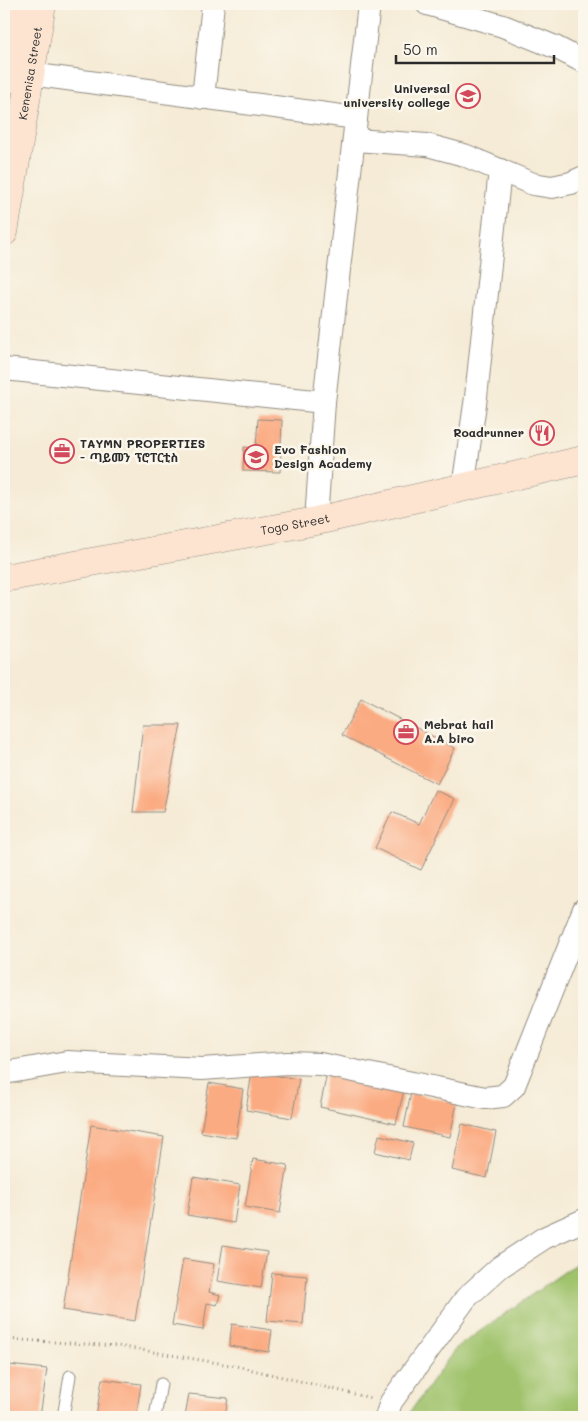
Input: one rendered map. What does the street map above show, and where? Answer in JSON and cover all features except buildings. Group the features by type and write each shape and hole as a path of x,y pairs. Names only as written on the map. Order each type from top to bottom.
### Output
{"street":[{"name":"Kenenisa Street","path":"4,81 17,4"},
{"name":"Kenenisa Street","path":"4,232 42,4"},
{"path":"203,98 213,4"},
{"path":"316,521 324,402 369,4"},
{"path":"427,4 503,26 555,47 584,62"},
{"path":"30,74 203,98 355,129 464,155 533,184 552,187 571,183 584,177"},
{"path":"463,488 476,397 500,170"},
{"path":"4,370 324,402"},
{"name":"Togo Street","path":"4,578 316,521 584,460"},
{"path":"4,1071 10,1072 67,1062 202,1069 288,1063 320,1064 485,1098 503,1096 514,1086 584,909"},
{"path":"389,1410 466,1298 500,1267 544,1238 584,1220"}],"lane":[{"path":"63,1417 70,1376"},
{"path":"155,1417 161,1384"}],"path":[{"path":"4,1339 118,1346 236,1366 389,1410"}],"green space":[{"path":"584,1258 584,1417 415,1417 408,1415 456,1348"}],"place":[{"name":"Universal university college","path":"468,96"},
{"name":"Roadrunner","path":"542,433"},
{"name":"TAYMN PROPERTIES - ጣይመን ፕሮፐርቲስ","path":"62,451"},
{"name":"Evo Fashion Design Academy","path":"256,457"},
{"name":"Mebrat hail A.A biro","path":"406,732"}]}
